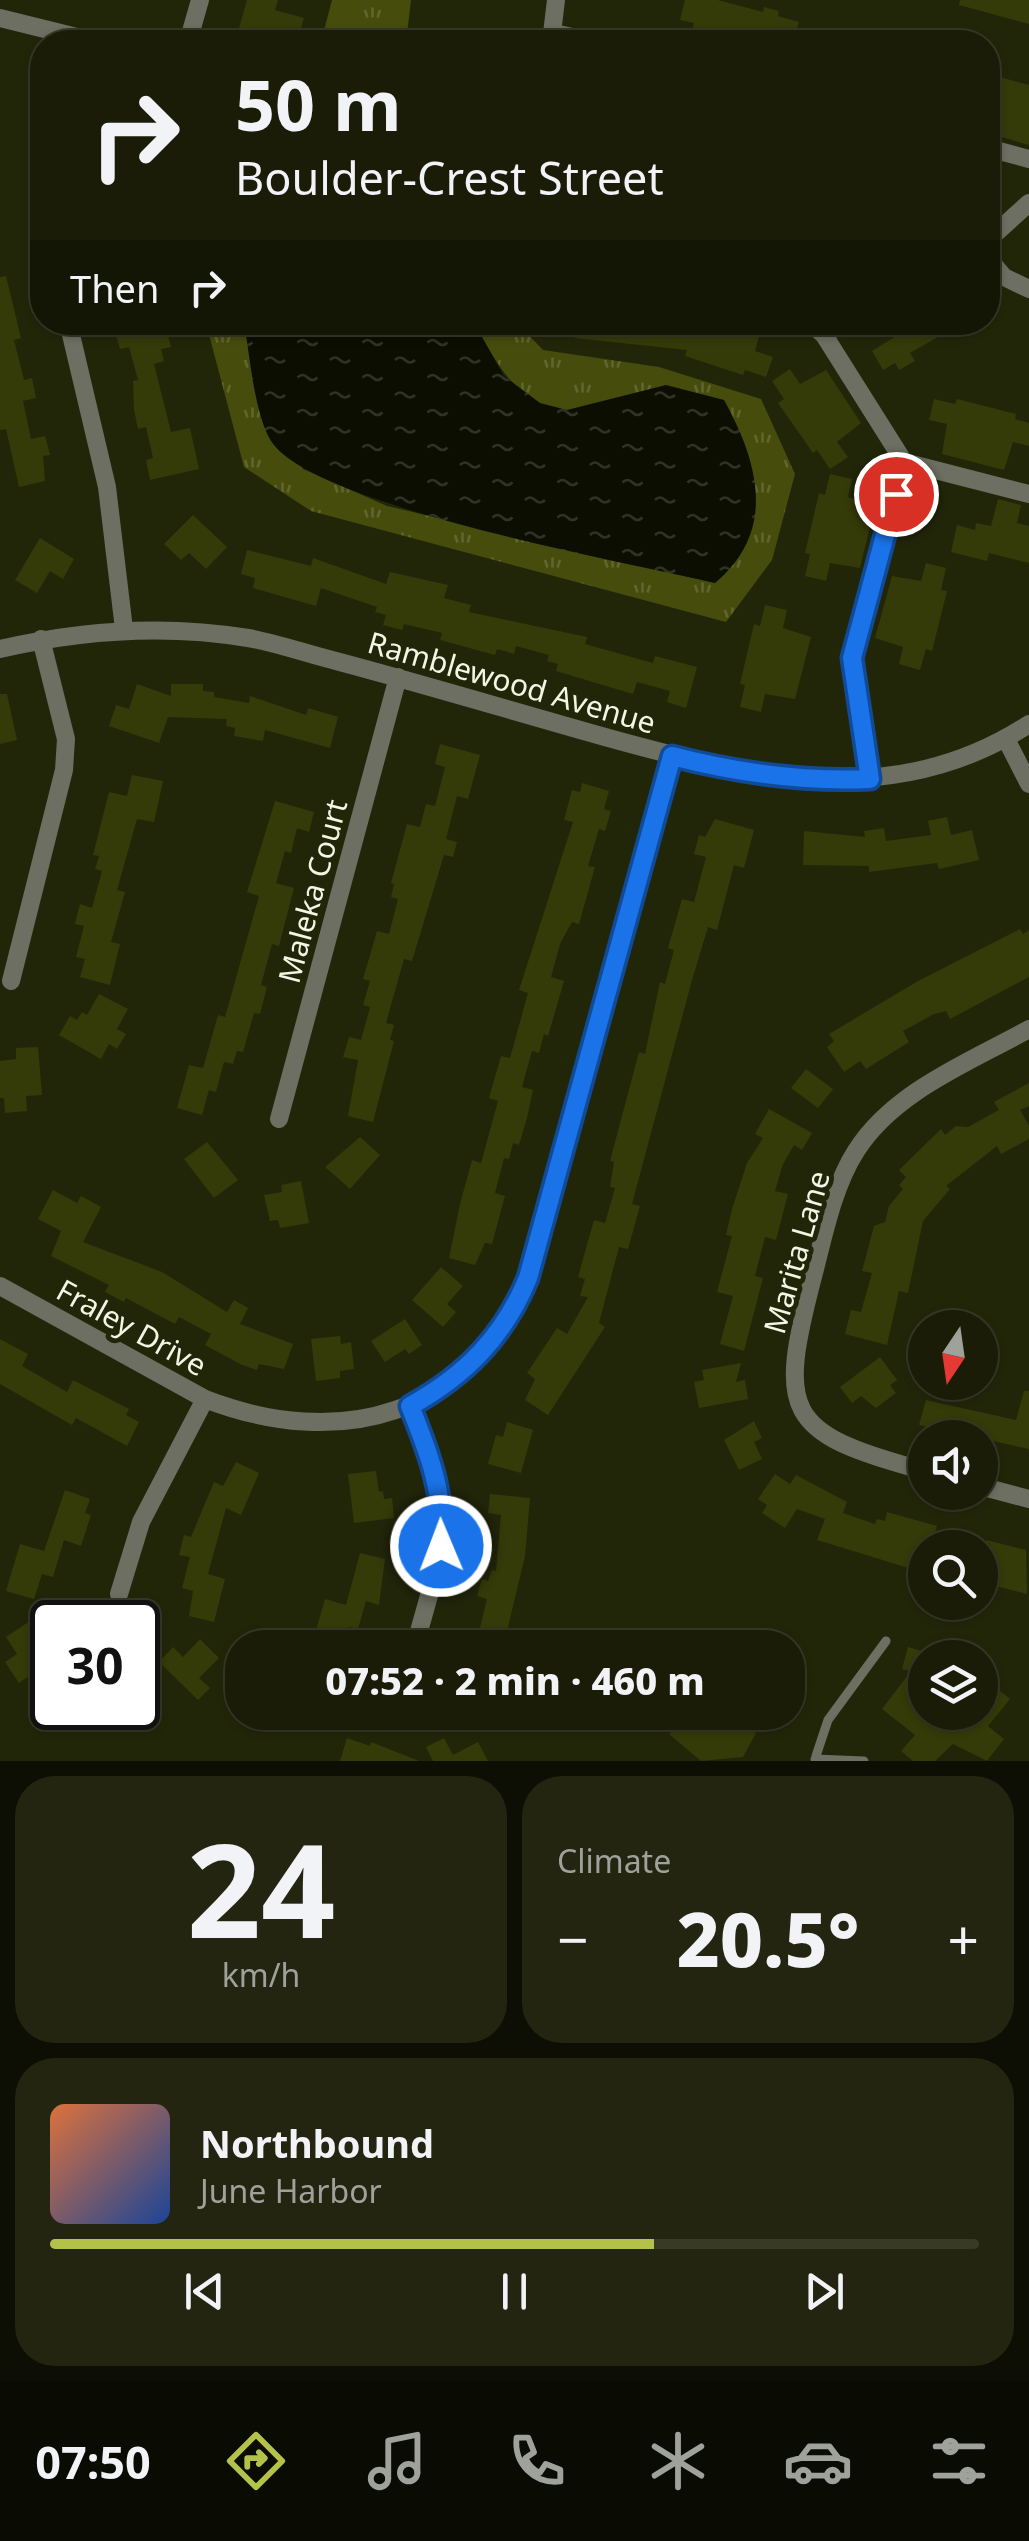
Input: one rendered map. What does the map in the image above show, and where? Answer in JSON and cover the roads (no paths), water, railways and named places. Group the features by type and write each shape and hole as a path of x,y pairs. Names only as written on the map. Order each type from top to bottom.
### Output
{"street":[{"path":"191,30 200,0"},
{"path":"553,30 556,0"},
{"path":"0,18 40,30"},
{"path":"1000,151 1029,159"},
{"path":"1000,229 1029,203"},
{"path":"1000,272 1029,289"},
{"path":"71,335 107,487 124,629"},
{"path":"824,335 904,462 1029,494"},
{"path":"870,779 852,658 904,462"},
{"name":"Ramblewood Avenue","path":"0,649 42,639 124,629 250,638 672,756 728,770 816,781 870,779 936,764 1006,739 1029,724"},
{"path":"11,981 64,770 66,739 42,639"},
{"name":"Maleka Court","path":"279,1119 398,677"},
{"path":"1006,739 1029,784"},
{"name":"Fraley Drive","path":"0,1286 205,1398 239,1412 320,1424 360,1421 410,1406 442,1389 492,1342 509,1320 528,1278 672,756"},
{"name":"Marita Lane","path":"908,1466 838,1445 809,1420 799,1403 792,1371 796,1339 826,1225 856,1151 912,1094 1029,1029"},
{"path":"120,1594 142,1522 205,1398"},
{"path":"410,1406 426,1444 444,1513 436,1575 419,1630"},
{"path":"998,1491 1029,1500"}],"lane":[{"path":"864,1761 815,1758 828,1720 886,1642"}],"water":[{"path":"246,335 481,335 504,376 540,403 567,410 666,385 724,400 753,472 754,519 735,563 715,583 477,529 346,488 298,465 271,441 257,400"}]}
